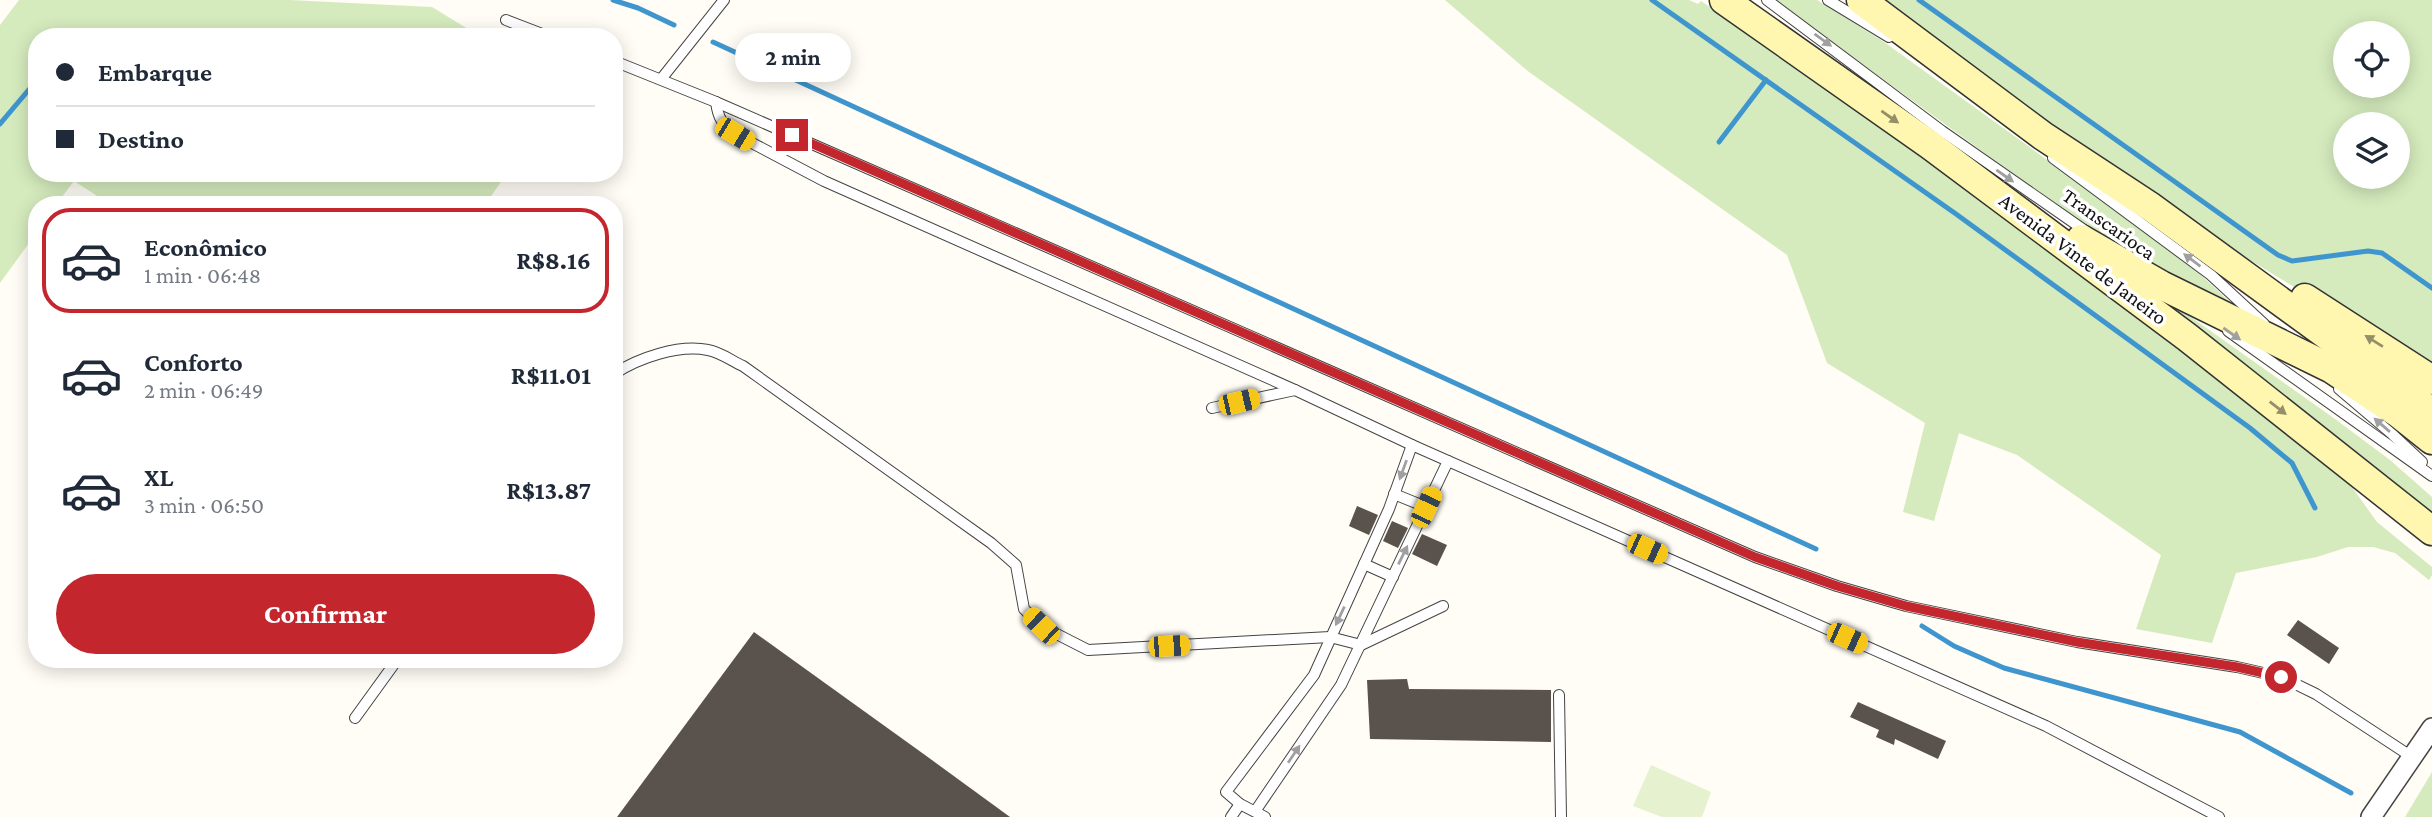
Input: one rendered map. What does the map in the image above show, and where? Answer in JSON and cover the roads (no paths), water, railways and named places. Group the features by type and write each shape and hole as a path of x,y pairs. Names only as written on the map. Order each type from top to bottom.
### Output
{"street":[{"path":"1861,0 2043,136 2151,207 2432,412"},
{"name":"Avenida Vinte de Janeiro","path":"1729,2 1930,145 2187,337 2426,529"},
{"path":"1930,145 2050,223 2161,285 2289,347 2353,382 2432,440"},
{"path":"2151,207 2284,285 2432,379"},
{"path":"2371,817 2432,728"}],"lane":[{"path":"662,78 724,0"},
{"name":"Transcarioca","path":"1767,0 1942,131 2432,474"},
{"path":"1828,0 1897,43"},
{"path":"506,20 527,28"},
{"path":"623,64 662,78 1755,557 1837,586 1906,606 2077,642 2237,667 2281,677 2316,694 2412,757"},
{"path":"716,102 722,124 757,148 824,181 1295,390 1412,446 2046,726 2219,817"},
{"name":"Transcarioca","path":"2047,154 2211,275 2289,347 2392,434 2432,474"},
{"path":"623,368 669,351 708,350 743,366 991,543 1016,565 1024,609 1041,626 1088,650 1330,637 1361,645 1443,606"},
{"path":"1212,408 1295,390"},
{"path":"1265,817 1240,804 1226,792 1314,675 1394,494 1412,446"},
{"path":"1256,810 1341,685 1448,461"},
{"path":"1394,494 1426,507"},
{"path":"1364,564 1393,577"},
{"path":"355,718 391,668"},
{"path":"1559,695 1561,817"},
{"path":"1231,817 1240,804"}],"waterway":[{"path":"613,0 674,25"},
{"path":"1652,0 1956,214 2250,428 2292,463 2315,508"},
{"path":"1919,0 2278,255 2292,261 2368,251 2382,253 2432,288"},
{"path":"713,42 1816,549"},
{"path":"1719,142 1766,80"},
{"path":"0,124 28,91"},
{"path":"1922,626 1954,646 2004,668 2240,732 2351,793"}]}
